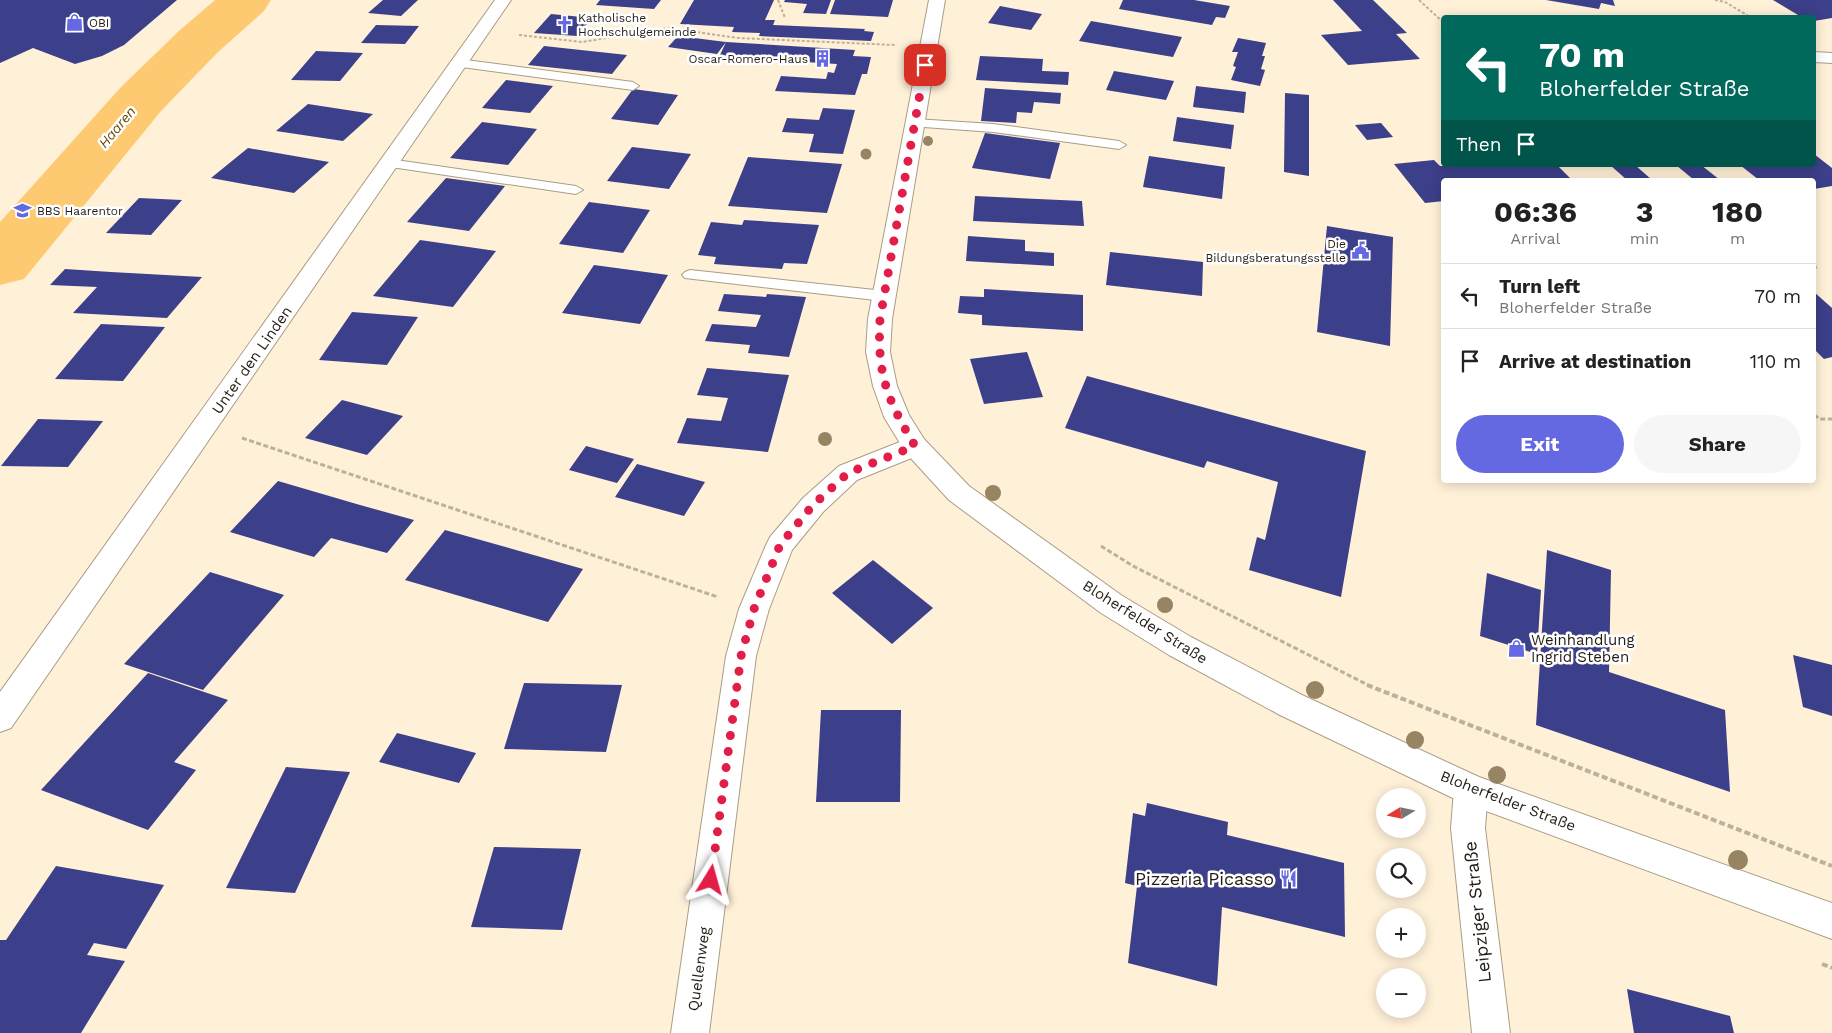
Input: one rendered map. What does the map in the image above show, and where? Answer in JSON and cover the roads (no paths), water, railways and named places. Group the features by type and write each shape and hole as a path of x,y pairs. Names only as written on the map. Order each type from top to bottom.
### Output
{"street":[{"name":"Unter den Linden","path":"0,718 206,427 503,0"},
{"name":"Bloherfelder Straße","path":"937,0 880,319 878,352 884,386 897,417 915,446 959,493 1111,604 1180,646 1291,705 1471,790 1832,921"},
{"path":"1816,57 1832,58"},
{"name":"Quellenweg","path":"690,1033 741,656 754,609 780,545 813,505 848,473 915,446"},
{"name":"Leipziger Straße","path":"1471,790 1468,828 1490,1033"}],"lane":[{"path":"458,63 632,86"},
{"path":"914,123 993,128 1119,145"},
{"path":"389,162 576,190"},
{"path":"690,275 884,296"}],"waterway":[{"name":"Haaren","path":"0,264 141,99 199,41 246,0"}],"place":[{"name":"OBI","path":"75,23"},
{"name":"Katholische Hochschulgemeinde","path":"564,25"},
{"name":"Oscar-Romero-Haus","path":"822,59"},
{"name":"BBS Haarentor","path":"23,211"},
{"name":"Die Bildungsberatungsstelle","path":"1360,251"},
{"name":"Weinhandlung Ingrid Steben","path":"1517,649"},
{"name":"Pizzeria Picasso","path":"1288,878"}]}
